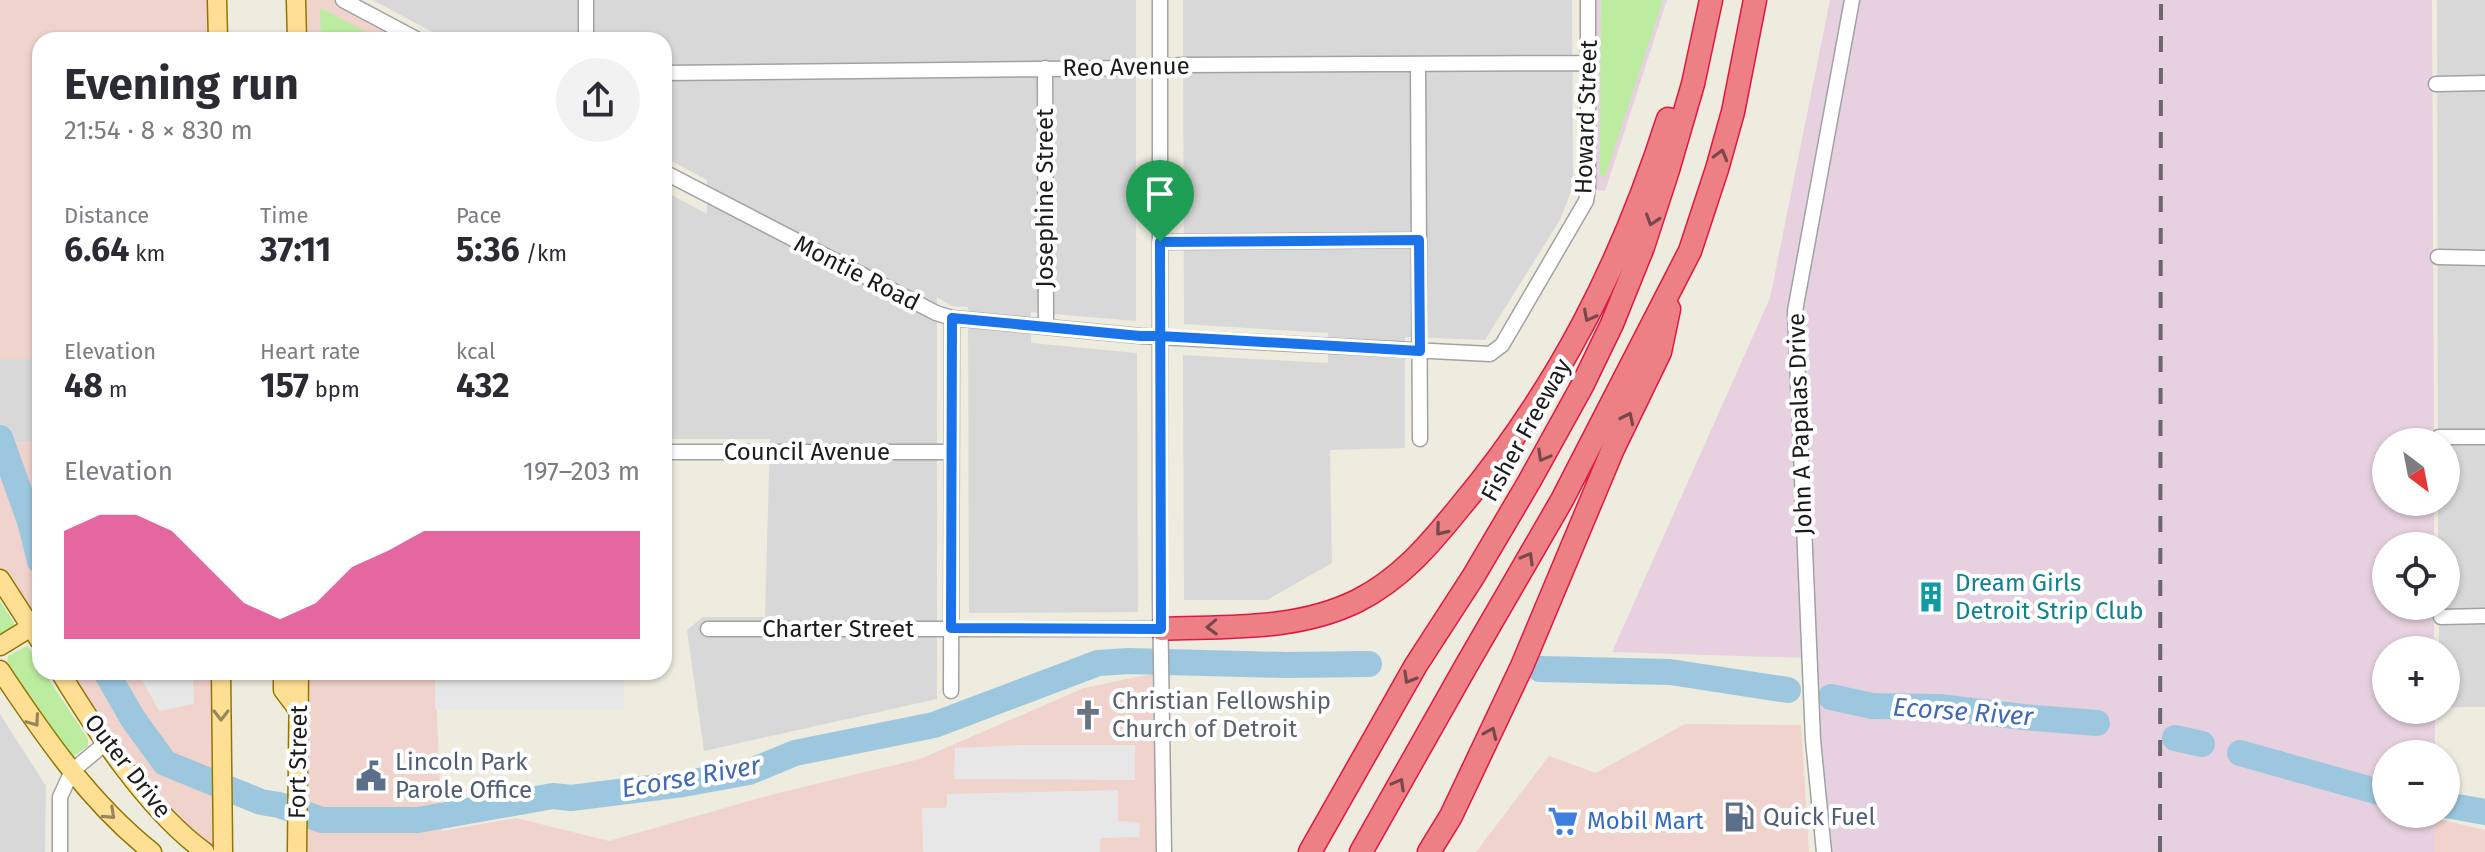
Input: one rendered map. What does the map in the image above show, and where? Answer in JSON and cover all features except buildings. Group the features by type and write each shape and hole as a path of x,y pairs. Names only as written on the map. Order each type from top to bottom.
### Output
{"highway":[{"path":"1361,852 1562,500 1690,251 1717,169 1743,69 1755,0"},
{"path":"1161,629 1263,625 1306,619 1359,600 1385,584 1423,551 1485,478 1568,355 1586,322 1608,277 1653,166 1688,51 1710,5"},
{"name":"Fisher Freeway","path":"1310,852 1416,665 1529,482 1612,324 1643,247 1668,170 1693,84 1710,5"},
{"path":"1429,852 1451,816 1490,735 1613,449 1660,352 1675,280"}],"main road":[{"path":"217,0 218,32"},
{"path":"296,0 297,32"},
{"path":"0,579 32,629"},
{"path":"0,646 32,635"},
{"path":"0,670 33,720 100,805 152,852"},
{"name":"Outer Drive","path":"65,680 143,791 185,836 205,852"},
{"path":"221,680 223,852"},
{"path":"283,680 283,690 299,711"},
{"name":"Fort Street","path":"297,852 299,680"}],"street":[{"path":"343,0 396,32"},
{"path":"586,0 586,32"},
{"path":"1160,0 1164,852"},
{"name":"Howard Street","path":"1494,352 1502,345 1586,201 1588,0"},
{"name":"John A Papalas Drive","path":"1824,852 1813,740 1795,311 1852,0"},
{"name":"Reo Avenue","path":"672,73 1588,63"},
{"path":"1418,64 1420,439"},
{"name":"Josephine Street","path":"1045,68 1046,327"},
{"path":"2436,84 2485,83"},
{"name":"Montie Road","path":"672,176 936,313 952,318 1160,336 1484,355 1494,352"},
{"path":"1160,242 1419,240"},
{"path":"2438,257 2485,258"},
{"path":"951,691 952,318"},
{"path":"2460,437 2485,437"},
{"name":"Council Avenue","path":"672,452 950,452"},
{"path":"2460,617 2485,616"},
{"name":"Charter Street","path":"708,629 1161,629"},
{"path":"60,852 60,797 72,771 107,742"}],"shaded area":[{"path":"0,0 217,0 218,32 32,32 32,359 0,359"},
{"path":"296,0 343,0 401,31 401,32 297,32"},
{"path":"373,0 1136,0 1136,321 1031,312 1031,343 1137,353 1138,612 969,613 968,307 952,306 937,297 937,699 704,751 687,630 703,617 765,617 770,439 672,439 672,195 707,214 707,180 672,161 672,32 432,32"},
{"path":"1183,0 1572,0 1573,186 1561,218 1485,340 1405,337 1405,448 1330,450 1332,563 1267,600 1184,600 1183,355 1328,363 1328,333 1184,324"},
{"path":"1588,0 1667,0 1605,191 1588,188"},
{"path":"1830,0 2432,0 2434,428 2372,428 2372,516 2434,516 2434,532 2372,532 2372,620 2434,620 2434,636 2372,636 2372,724 2435,724 2435,740 2372,740 2372,828 2434,828 2434,852 1824,852 1808,658 1612,652 1770,298"},
{"path":"2437,0 2485,0 2485,707 2460,707 2460,636 2439,636 2439,620 2460,620 2460,532 2438,532 2438,516 2460,516 2460,428 2438,428"},
{"path":"0,359 32,359 32,442 2,444"},
{"path":"0,438 3,444 32,442 32,629 0,579"},
{"path":"1161,672 1164,852 297,852 299,680 435,680 442,831 516,818 609,841 774,794 920,759 1084,688"},
{"path":"66,680 221,680 223,852 205,852 185,836"},
{"path":"142,680 193,680 194,704 159,711"},
{"path":"435,680 624,680 624,709 435,709"},
{"path":"0,714 46,786 45,852 0,852"},
{"path":"1685,724 1801,725 1809,852 1476,852 1549,756 1596,773"},
{"path":"1135,745 1135,780 954,779 955,748"},
{"path":"1118,790 1118,821 1140,823 1139,837 1102,838 1100,852 923,852 922,808 945,808 947,794"},
{"path":"2460,824 2485,830 2485,852 2434,852 2434,828 2460,828"}],"green space":[{"path":"1601,0 1663,0 1605,177 1600,175"},
{"path":"320,9 366,32 321,32"},
{"path":"0,601 14,623 13,629 0,637"},
{"path":"27,646 32,653 32,680 49,680 88,739 88,746 74,756 57,740 7,664 8,656"}],"waterway":[{"name":"Ecorse River","path":"0,438 32,529"},
{"name":"Ecorse River","path":"111,680 133,719 165,763 261,802 322,820 418,820 553,796 571,798 749,772 795,753 934,725 1098,663 1369,664"},
{"name":"Ecorse River","path":"1540,669 1670,672 1788,690"},
{"name":"Ecorse River","path":"1831,697 1872,706 1939,707 2097,723"},
{"name":"Ecorse River","path":"2175,738 2202,744"},
{"name":"Ecorse River","path":"2240,753 2372,790"},
{"name":"Ecorse River","path":"2460,808 2485,812"}],"railway":[{"path":"2160,852 2161,0"}],"place":[{"name":"Dream Girls Detroit Strip Club","path":"1931,597"},
{"name":"Christian Fellowship Church of Detroit","path":"1088,715"},
{"name":"Lincoln Park Parole Office","path":"371,776"},
{"name":"Quick Fuel","path":"1739,817"},
{"name":"Mobil Mart","path":"1563,821"}],"route":[{"path":"1160,242 1160,336 1161,629 951,628 952,318 1140,336 1160,336 1420,351 1419,240 1160,242"}]}
